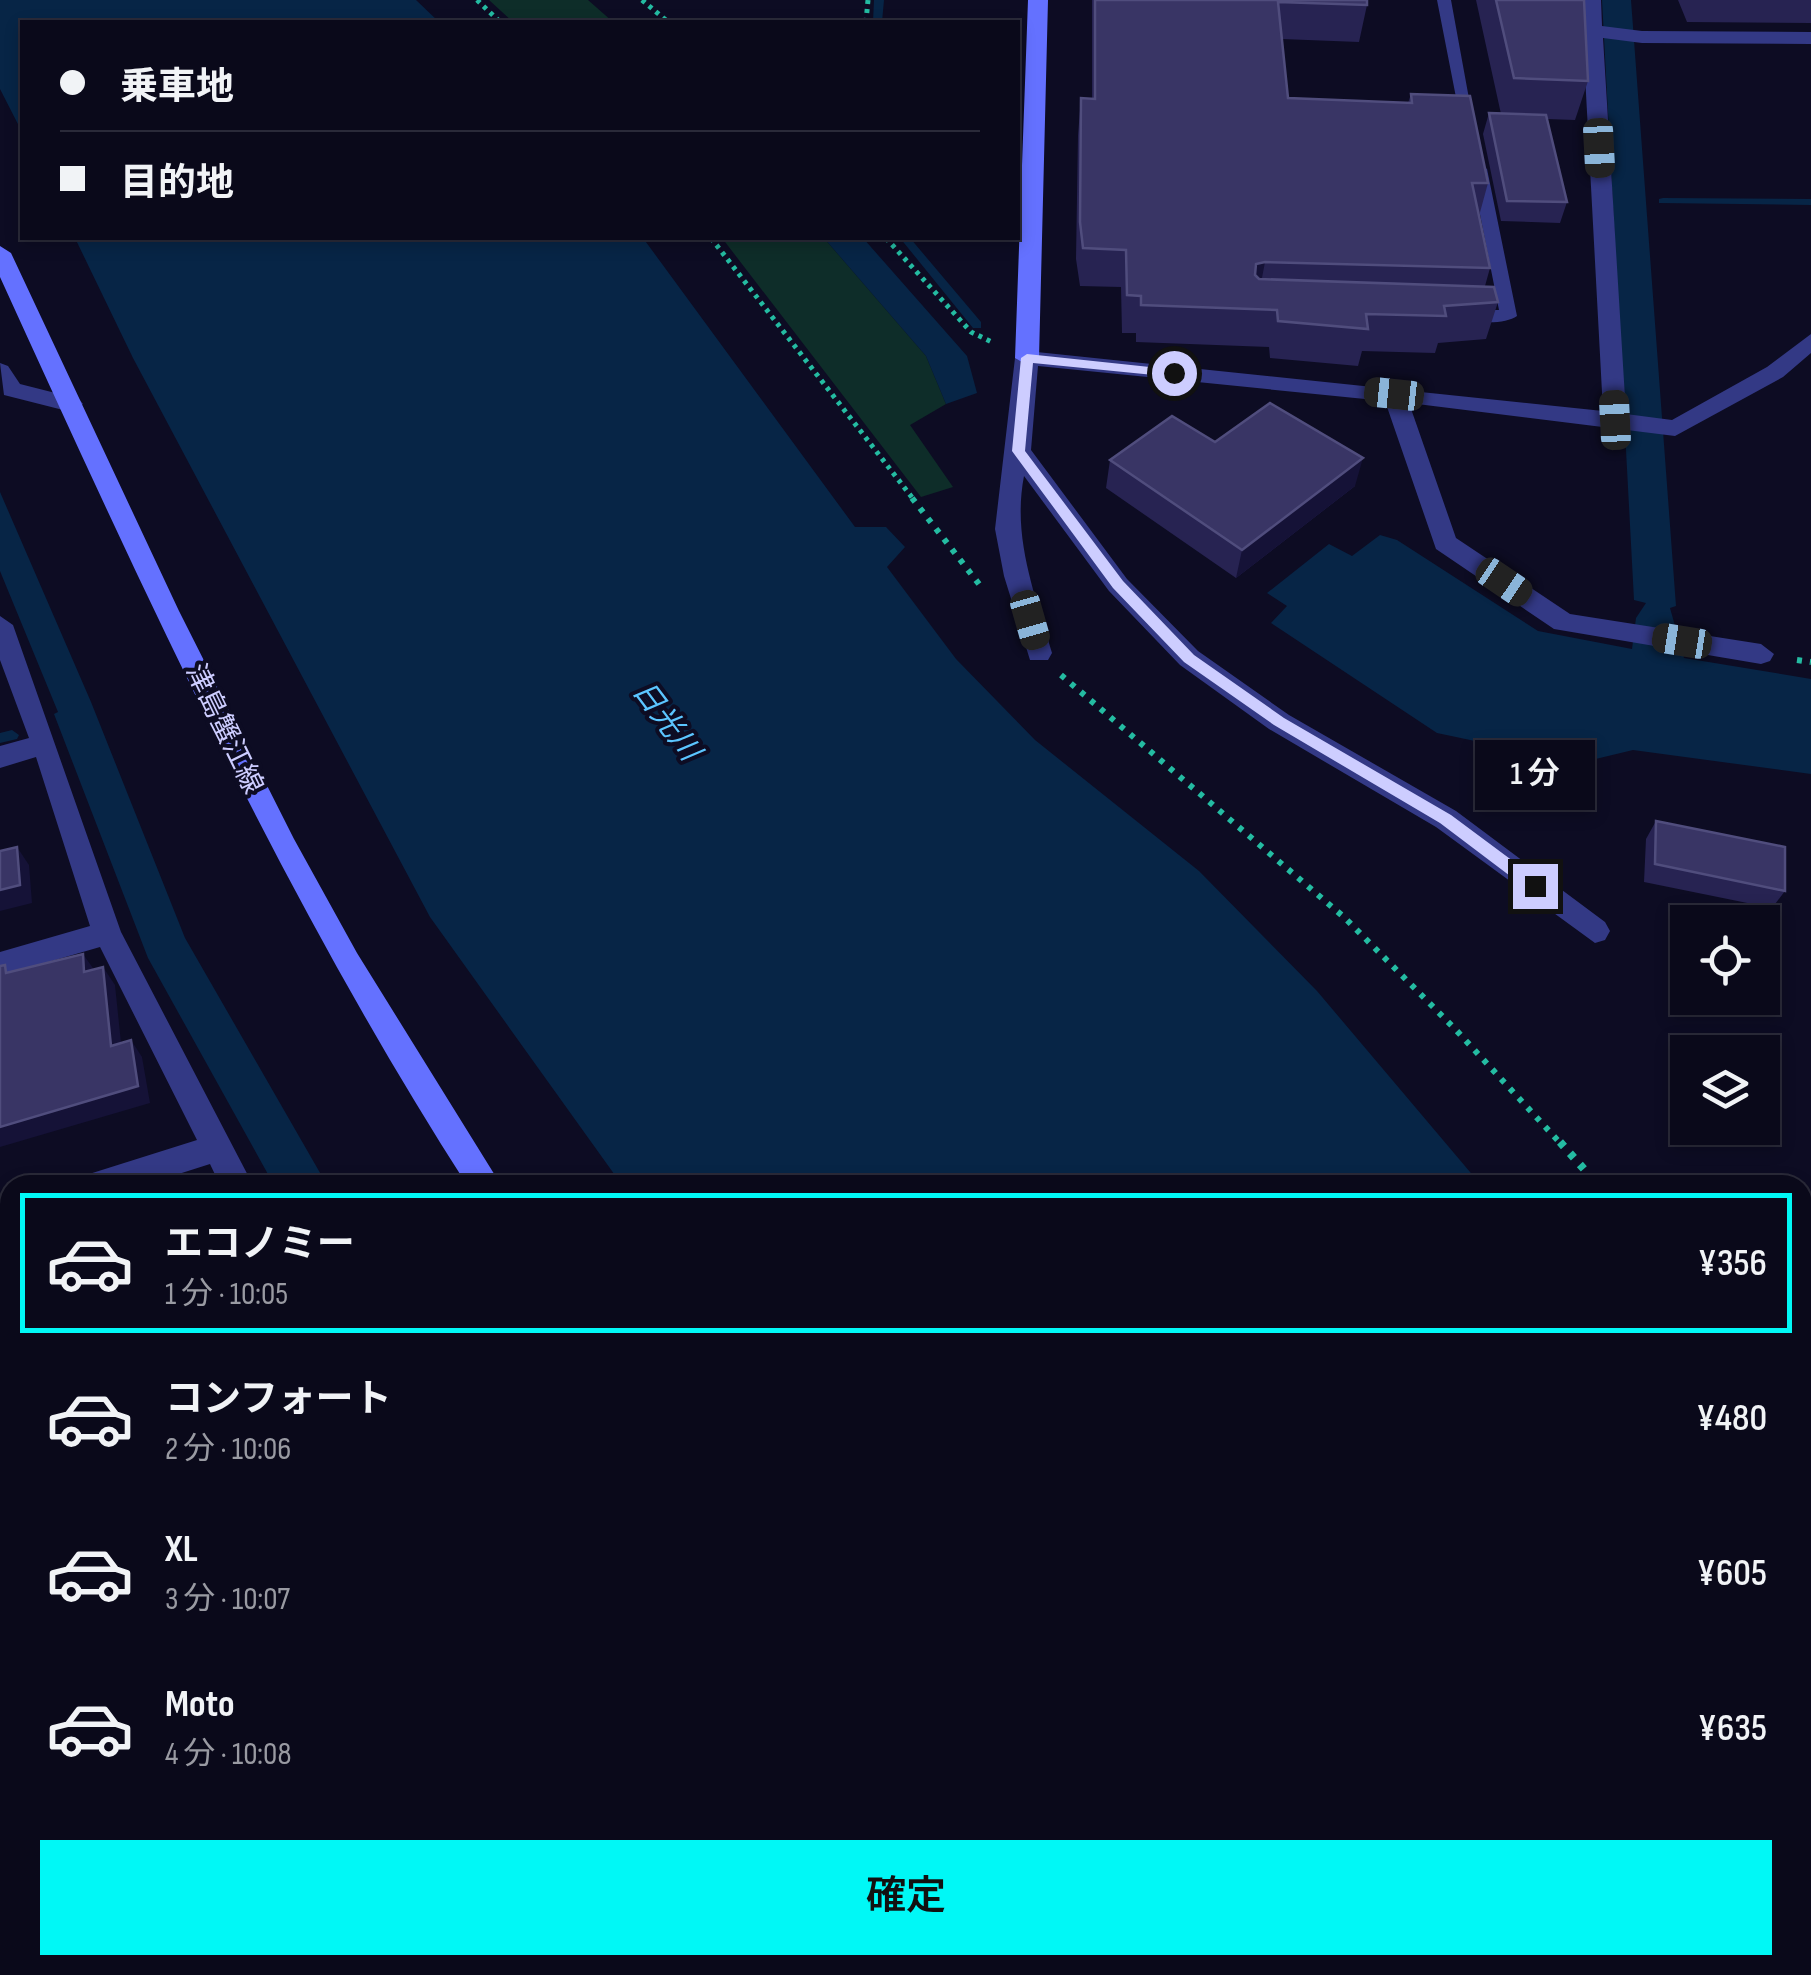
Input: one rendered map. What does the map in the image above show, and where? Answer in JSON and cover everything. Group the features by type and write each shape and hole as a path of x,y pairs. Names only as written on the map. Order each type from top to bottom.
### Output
{"main road":[{"path":"1027,358 1038,0"},
{"name":"津島蟹江線","path":"0,253 249,784 402,1058 478,1175"}],"street":[{"path":"1590,0 1596,31 1619,420"},
{"path":"1596,31 1642,36 1811,38"},
{"path":"1039,652 1004,524 1006,488 1018,451 1027,358 1394,394 1676,428 1776,372 1811,341"},
{"path":"0,371 12,390 70,404"},
{"path":"1394,394 1446,543 1563,622 1761,654"},
{"path":"1018,451 1118,584 1189,658 1279,722 1446,819 1595,931"},
{"path":"0,625 45,744 107,933 232,1175"},
{"path":"0,757 45,744"},
{"path":"0,964 107,933"},
{"path":"129,1175 217,1148"}],"lane":[{"path":"1444,0 1509,316 1451,314"}],"path":[{"path":"477,0 498,20"},
{"path":"642,0 666,20"},
{"path":"712,240 984,590"},
{"path":"888,240 971,332 1027,358"},
{"path":"1039,652 1103,716 1308,884 1510,1085 1589,1175"}],"green space":[{"path":"489,0 588,0 611,20 511,20"},
{"path":"724,240 826,240 926,356 946,404 910,425 953,487 921,497"}],"water":[{"path":"0,0 416,0 437,20 20,20 20,128 0,89"},
{"path":"1602,0 1631,0 1676,606 1670,608 1684,658 1811,679 1811,774 1633,750 1579,763 1437,733 1271,623 1287,606 1267,593 1329,544 1352,556 1380,535 1397,540 1538,631 1632,649 1636,618 1646,603 1634,600"},
{"name":"日光川","path":"76,240 644,240 855,527 886,527 905,547 887,567 956,659 1035,740 1199,871 1317,991 1473,1175 615,1175 430,917 133,358"},
{"path":"826,240 865,240 967,356 977,393 946,404 926,356"},
{"path":"0,492 91,702 185,938 321,1175 268,1175 148,958 54,714 58,712 0,571"}],"building":[{"path":"1095,0 1367,0 1367,5 1278,2 1288,98 1412,103 1411,94 1470,96 1488,183 1472,183 1490,268 1265,262 1256,264 1255,275 1259,279 1494,287 1498,302 1444,306 1446,316 1366,314 1368,329 1278,321 1277,310 1141,305 1141,296 1127,295 1126,250 1083,248 1080,222 1081,98 1095,99"},
{"path":"1496,0 1584,0 1588,81 1514,78"},
{"path":"1489,113 1546,115 1567,202 1507,201"},
{"path":"1270,403 1363,458 1242,550 1110,460 1172,416 1215,442"},
{"path":"1656,821 1785,847 1785,891 1655,864"},
{"path":"17,847 20,885 0,890 0,851"},
{"path":"83,954 84,972 103,967 111,1046 131,1040 138,1086 0,1127 0,966 5,965 6,973"}],"waterway":[{"path":"878,20 879,0"},
{"path":"1663,201 1811,202"},
{"path":"907,240 977,325"},
{"path":"0,738 12,735"}],"route":[{"path":"1174,373 1027,358 1018,451 1118,584 1189,658 1279,722 1446,819 1535,886"}]}
